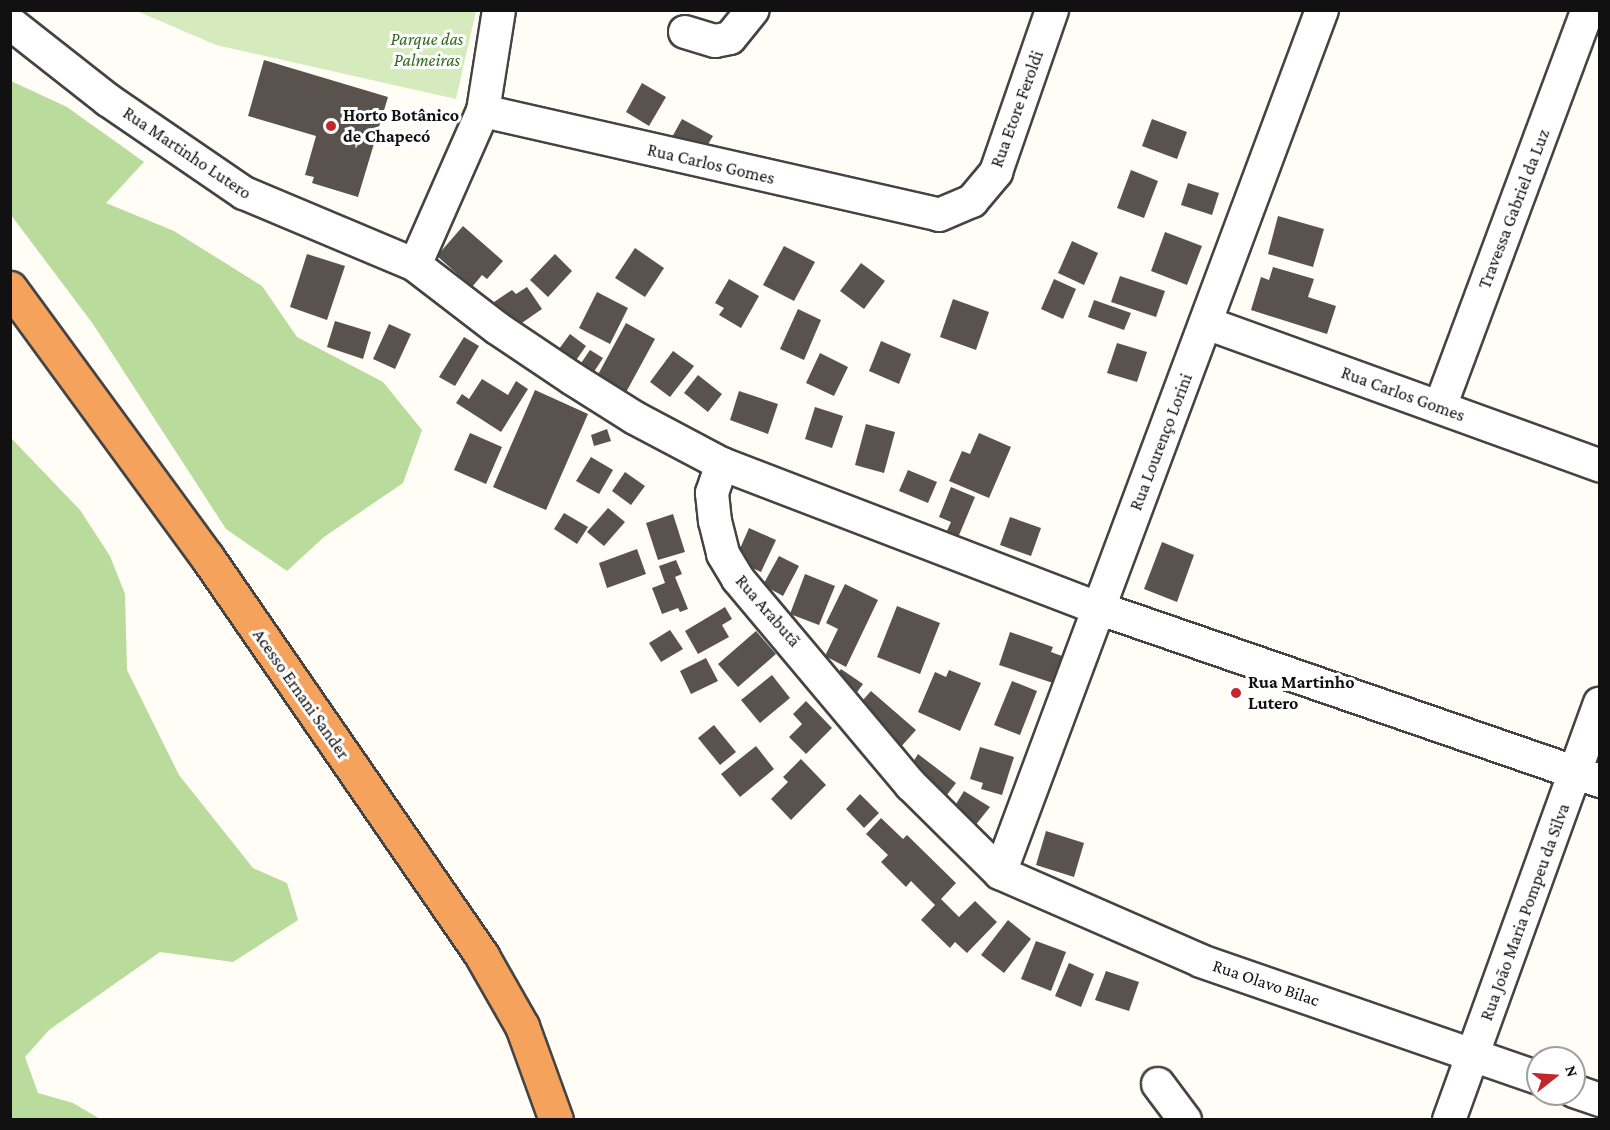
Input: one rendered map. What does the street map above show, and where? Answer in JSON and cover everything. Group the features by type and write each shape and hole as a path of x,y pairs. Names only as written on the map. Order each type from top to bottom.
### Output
{"highway":[{"name":"Acesso Ernani Sander","path":"10,288 207,557 482,956 522,1026 556,1119"}],"street":[{"path":"499,10 483,111 415,265 497,328 634,418 722,464 1098,608 1588,777"},
{"path":"685,32 715,41 730,38 753,10"},
{"name":"Rua Etore Feroldi","path":"939,215 972,201 996,172 1052,10"},
{"name":"Rua Lourenço Lorini","path":"1000,873 1322,10"},
{"name":"Travessa Gabriel da Luz","path":"1440,407 1588,10"},
{"name":"Rua Martinho Lutero","path":"10,23 108,100 244,193 415,265"},
{"name":"Rua Carlos Gomes","path":"483,111 939,215"},
{"name":"Rua Carlos Gomes","path":"1206,323 1599,466"},
{"name":"Rua Arabutã","path":"722,464 712,493 715,521 723,554 738,579 911,785 1000,873"},
{"name":"Rua João Maria Pompeu da Silva","path":"1449,1119 1472,1055 1588,777 1599,704"},
{"name":"Rua Olavo Bilac","path":"1000,873 1201,961 1526,1074"},
{"path":"1158,1084 1185,1119"}],"green space":[{"name":"Parque das Palmeiras","path":"137,11 476,11 456,99 216,45"},
{"path":"11,81 67,107 144,162 106,203 174,231 262,286 297,337 383,382 422,430 403,483 324,537 287,571 226,529 93,324 11,215"},
{"path":"11,438 80,510 110,556 125,594 127,670 179,775 253,868 287,883 298,920 233,962 160,952 49,1030 25,1057 38,1093 73,1103 100,1119 11,1119"}],"building":[{"name":"Horto Botânico de Chapecó","path":"264,60 388,97 358,197 312,183 314,177 305,175 316,136 248,116"},
{"path":"642,83 666,97 649,126 626,112"},
{"path":"682,119 713,136 701,156 671,139"},
{"path":"1152,119 1187,132 1177,159 1142,146"},
{"path":"1131,170 1158,181 1144,218 1117,208"},
{"path":"1188,183 1219,193 1212,215 1181,205"},
{"path":"1278,216 1324,229 1313,267 1268,254"},
{"path":"463,226 503,261 487,279 482,275 472,287 437,256"},
{"path":"1165,232 1202,246 1187,285 1151,271"},
{"path":"1072,241 1098,253 1084,285 1058,273"},
{"path":"784,246 815,262 794,301 763,285"},
{"path":"635,248 664,268 645,297 615,278"},
{"path":"307,254 345,266 327,320 290,307"},
{"path":"555,254 572,271 548,297 530,280"},
{"path":"861,263 885,281 864,309 840,291"},
{"path":"1273,267 1314,279 1308,297 1336,306 1327,334 1251,310 1261,277 1269,280"},
{"path":"1120,276 1165,291 1156,317 1111,302"},
{"path":"729,279 759,296 741,328 719,315 724,308 715,303"},
{"path":"1054,279 1076,289 1063,319 1041,309"},
{"path":"527,287 542,309 513,329 494,302 512,290 516,294"},
{"path":"597,292 628,308 610,344 579,328"},
{"path":"953,299 989,312 976,350 940,337"},
{"path":"1094,300 1131,313 1124,330 1088,317"},
{"path":"798,309 821,320 804,360 780,349"},
{"path":"335,321 371,332 363,359 327,347"},
{"path":"626,323 655,339 624,396 595,380"},
{"path":"389,324 411,334 395,369 373,359"},
{"path":"570,334 586,346 570,369 553,357"},
{"path":"464,337 479,346 455,386 439,377"},
{"path":"881,341 911,354 899,384 869,371"},
{"path":"1117,343 1147,352 1137,382 1107,373"},
{"path":"590,350 603,358 586,384 573,375"},
{"path":"673,351 694,366 670,397 650,382"},
{"path":"820,353 848,367 834,396 806,383"},
{"path":"698,375 722,394 708,412 684,393"},
{"path":"482,379 508,395 516,381 528,389 501,432 456,403 462,394 469,399"},
{"path":"535,390 588,414 546,510 493,487"},
{"path":"739,391 778,404 768,434 730,420"},
{"path":"815,407 843,416 832,448 805,439"},
{"path":"866,424 895,432 884,473 855,465"},
{"path":"607,429 611,441 594,446 591,435"},
{"path":"470,433 502,447 486,484 454,470"},
{"path":"979,433 1011,447 989,498 949,481 962,451 970,454"},
{"path":"591,457 613,470 599,494 576,481"},
{"path":"908,470 937,482 928,503 899,491"},
{"path":"625,472 645,486 631,505 612,491"},
{"path":"951,487 975,497 957,540 945,535 951,522 939,517"},
{"path":"608,508 625,522 604,546 587,532"},
{"path":"564,513 588,527 577,544 554,529"},
{"path":"673,514 685,552 658,560 646,523"},
{"path":"1010,517 1041,528 1031,556 1000,545"},
{"path":"749,528 776,540 761,572 735,560"},
{"path":"1162,542 1194,555 1177,602 1144,589"},
{"path":"637,549 646,574 607,588 599,563"},
{"path":"779,556 799,566 783,596 763,585"},
{"path":"676,560 682,574 675,577 688,609 680,612 678,608 662,614 652,588 665,583 659,566"},
{"path":"805,574 835,586 819,625 790,614"},
{"path":"845,584 878,600 846,667 825,656 838,629 826,623"},
{"path":"897,606 940,623 920,674 877,657"},
{"path":"725,607 732,619 722,625 729,637 698,654 685,631"},
{"path":"670,630 683,649 661,662 649,643"},
{"path":"756,631 776,654 738,687 718,664"},
{"path":"1010,632 1053,647 1051,652 1062,656 1053,683 999,665"},
{"path":"706,658 718,681 691,694 680,671"},
{"path":"841,669 863,684 852,699 831,684"},
{"path":"949,670 981,683 960,731 918,712 935,672 946,677"},
{"path":"772,675 790,698 760,723 741,700"},
{"path":"1012,681 1037,691 1020,735 994,725"},
{"path":"871,691 916,730 899,749 855,709"},
{"path":"806,701 832,728 806,754 789,737 802,724 793,714"},
{"path":"714,725 736,752 720,765 698,738"},
{"path":"756,746 774,769 740,797 721,774"},
{"path":"980,747 1014,757 1002,795 981,789 983,783 970,779"},
{"path":"918,754 956,783 940,804 907,772"},
{"path":"801,759 826,785 791,820 771,799 788,782 783,777"},
{"path":"964,791 990,807 970,832 948,817"},
{"path":"860,794 879,813 864,828 846,809"},
{"path":"881,818 903,839 907,835 956,883 941,899 959,917 975,901 997,922 967,953 955,942 950,948 921,920 935,905 911,881 906,887 881,862 888,855 866,834"},
{"path":"1046,831 1084,843 1074,877 1036,865"},
{"path":"1008,920 1031,939 1004,973 981,955"},
{"path":"1036,941 1066,952 1051,991 1021,979"},
{"path":"1069,963 1094,974 1081,1007 1055,996"},
{"path":"1106,971 1139,982 1129,1011 1095,1000"}],"place":[{"name":"Horto Botânico de Chapecó","path":"331,126"},
{"name":"Rua Martinho Lutero","path":"1236,693"}]}
